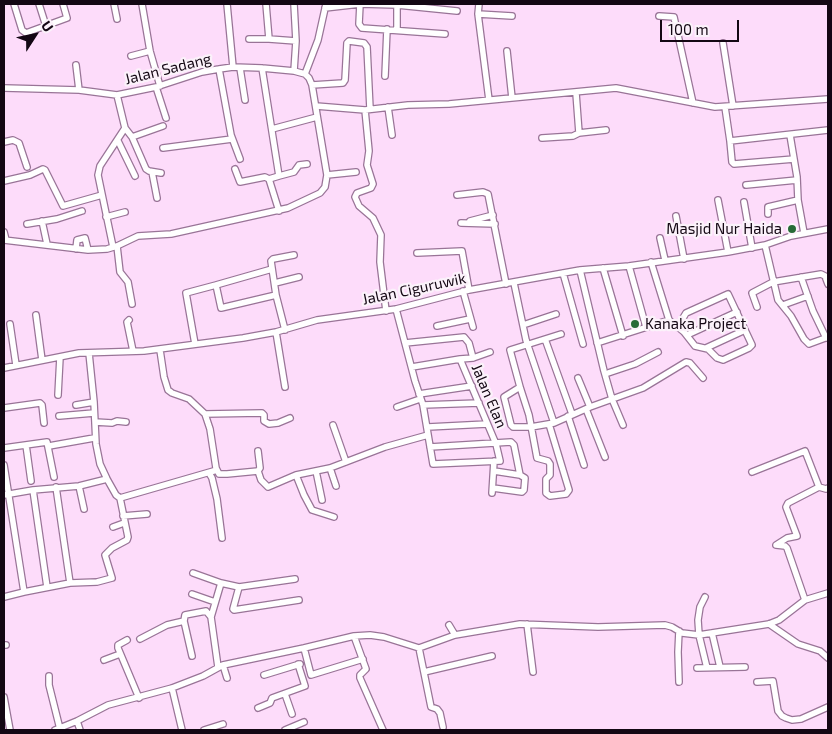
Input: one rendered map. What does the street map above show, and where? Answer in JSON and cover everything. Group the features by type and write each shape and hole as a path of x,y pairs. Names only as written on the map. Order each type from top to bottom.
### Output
{"street":[{"path":"14,4 22,30 27,33 67,18 63,4"},
{"path":"39,4 46,26"},
{"path":"114,4 117,19"},
{"path":"142,4 150,51 166,118"},
{"path":"227,4 233,67"},
{"path":"266,4 269,39"},
{"path":"294,4 296,41 294,71"},
{"path":"360,4 360,27 444,34"},
{"path":"4,232 5,240 88,250 115,247 138,236 171,234 279,211 296,205 320,193 325,187 327,175 312,85 305,74 318,40 325,6 360,4 397,5 458,11"},
{"path":"479,4 478,14 489,100"},
{"path":"397,5 398,30"},
{"path":"478,14 512,16"},
{"path":"659,16 674,17 693,103"},
{"path":"385,76 387,29"},
{"path":"249,39 296,41"},
{"path":"312,85 343,83 345,80 347,43 349,41 364,43 367,47 369,151 367,165 373,184 371,188 357,192 355,197 356,202 373,218 380,230 386,311"},
{"path":"723,43 733,106"},
{"path":"131,56 150,51"},
{"path":"506,51 512,98"},
{"path":"76,65 78,90"},
{"name":"Jalan Sadang","path":"4,88 78,90 117,95 158,86 202,72 233,67 294,71 305,74"},
{"path":"240,68 245,100"},
{"path":"262,68 263,84 279,176"},
{"path":"219,69 232,139 240,159"},
{"path":"316,106 368,110 622,89 706,106 725,107 828,98"},
{"path":"576,93 579,133"},
{"path":"117,95 125,128 132,137 145,167 152,172 161,173"},
{"path":"388,107 392,135"},
{"path":"725,107 732,162 736,165 794,159"},
{"path":"272,129 317,117"},
{"path":"132,137 163,126"},
{"path":"125,128 100,166 98,175 106,217 122,275 128,282 132,304"},
{"path":"542,138 573,136 579,133 606,130"},
{"path":"730,141 828,130"},
{"path":"790,135 804,233"},
{"path":"163,148 232,139"},
{"path":"4,142 14,140 19,143 27,167"},
{"path":"118,141 135,176"},
{"path":"235,169 240,182 265,177 269,179 294,172 299,166 307,164"},
{"path":"4,181 30,175 43,169 63,206 102,195"},
{"path":"152,172 157,198"},
{"path":"327,175 356,172"},
{"path":"269,179 279,211"},
{"path":"746,185 797,180"},
{"path":"457,195 487,192 490,198 506,284"},
{"path":"718,200 728,252"},
{"path":"768,214 768,207 798,200"},
{"path":"744,202 752,248"},
{"path":"27,224 58,219 82,211"},
{"path":"106,217 125,212"},
{"path":"493,215 460,223 495,224"},
{"path":"676,216 684,259"},
{"path":"42,221 47,244"},
{"name":"Jalan Ciguruwik","path":"4,368 60,356 160,350 276,332 317,320 396,309 466,290 580,270 684,259 752,248 804,233 828,229"},
{"path":"76,249 77,240 85,238 88,250"},
{"path":"660,238 665,260"},
{"path":"765,245 778,300 808,344 827,337 801,278"},
{"path":"417,253 462,251 470,319 473,327"},
{"path":"284,330 271,260 294,255"},
{"path":"651,262 669,320 685,333 698,348 706,348 744,330"},
{"path":"629,266 646,327"},
{"path":"603,268 623,336"},
{"path":"113,271 120,269"},
{"path":"195,344 186,293 272,269"},
{"path":"580,270 605,374 612,399 623,425"},
{"path":"563,273 583,344"},
{"path":"757,306 752,293 773,282 824,275 828,284"},
{"path":"274,283 299,277"},
{"path":"514,283 528,345 551,423 568,492 550,496 547,494 546,479 550,475 550,464 548,461 537,458 531,427 509,350 528,345 561,334"},
{"path":"216,285 221,308 276,295"},
{"path":"685,333 683,318 686,313 726,294 730,295 752,346 725,360 718,360 706,348"},
{"path":"783,305 808,296"},
{"path":"396,309 423,405 433,464 497,461"},
{"path":"685,333 737,312"},
{"path":"523,325 556,314"},
{"path":"36,315 42,360"},
{"path":"437,326 470,319"},
{"path":"128,320 133,351"},
{"path":"597,343 669,320"},
{"path":"10,324 16,365"},
{"path":"276,332 285,387"},
{"path":"405,344 462,336 468,341 473,358"},
{"path":"545,339 584,464"},
{"path":"160,350 168,390 172,394 189,398 205,414 210,429 217,470 220,474 258,470"},
{"path":"460,359 473,358 490,352"},
{"path":"605,374 635,364 658,352"},
{"path":"4,597 70,582 97,582 112,578 105,555 112,548 128,539 120,498 116,495 100,464 94,438 94,402 89,353"},
{"path":"58,395 60,356"},
{"name":"Jalan Elan","path":"412,367 460,359 496,444 497,461 492,490 522,492 524,490 525,478 520,475"},
{"path":"520,387 504,397 511,425 514,427 531,427 551,423 644,388 686,362 690,363 703,378"},
{"path":"578,378 605,458"},
{"path":"396,407 420,397 472,386"},
{"path":"76,405 94,402"},
{"path":"4,408 40,403 42,405 44,423"},
{"path":"423,405 479,403"},
{"path":"59,416 94,412"},
{"path":"205,414 262,413 264,421 268,424 278,423 290,418"},
{"path":"95,422 126,422"},
{"path":"428,427 487,424"},
{"path":"333,425 346,462"},
{"path":"258,451 260,468 258,470 261,480 268,487 296,475 330,468 385,447 428,435"},
{"path":"49,446 94,438"},
{"path":"4,448 47,442 54,476"},
{"path":"430,447 510,442 514,444 520,475 494,471"},
{"path":"26,445 32,481"},
{"path":"752,472 805,451 819,487"},
{"path":"4,464 6,495 24,592"},
{"path":"330,468 336,486"},
{"path":"120,498 217,470"},
{"path":"316,471 322,500"},
{"path":"209,473 217,499 222,538"},
{"path":"296,475 312,510 334,518"},
{"path":"6,495 56,487 79,486 107,479"},
{"path":"79,486 84,509"},
{"path":"56,487 70,582"},
{"path":"805,600 787,548 776,545 788,538 797,536 786,504 819,487 828,488"},
{"path":"33,490 47,587"},
{"path":"123,516 147,514"},
{"path":"113,527 124,523"},
{"path":"193,573 239,587 295,580"},
{"path":"210,615 221,583"},
{"path":"239,587 234,610 299,600"},
{"path":"49,676 58,730 108,705 172,688 203,676 221,666 354,636 370,635 384,637 419,648 455,635 527,624 598,627 665,625 688,635 699,635 769,624 779,620 805,600 828,593"},
{"path":"192,594 215,602"},
{"path":"705,597 698,613 699,635 707,668"},
{"path":"203,598 210,615 221,666 228,678"},
{"path":"192,656 184,621 185,616 204,611 210,615"},
{"path":"140,639 167,625 184,621"},
{"path":"527,624 533,672"},
{"path":"769,624 798,644 820,651 828,658"},
{"path":"448,625 455,635"},
{"path":"679,631 679,682"},
{"path":"712,633 720,667"},
{"path":"354,636 366,668 360,675 360,678 383,730"},
{"path":"127,640 118,645 139,698"},
{"path":"304,648 311,675 363,659"},
{"path":"419,648 430,707 438,710 443,727"},
{"path":"104,660 120,654"},
{"path":"424,672 492,656"},
{"path":"264,675 307,662"},
{"path":"258,708 270,703 272,698 305,686 298,664"},
{"path":"697,668 745,666"},
{"path":"757,682 773,681 778,711 786,718 792,720 802,719 828,708"},
{"path":"172,688 182,730"},
{"path":"286,694 292,714"},
{"path":"4,696 10,730"},
{"path":"77,722 80,730"},
{"path":"285,730 298,728 304,722"},
{"path":"204,730 223,724"}],"place":[{"name":"Masjid Nur Haida","path":"792,229"},
{"name":"Kanaka Project","path":"635,324"}]}
